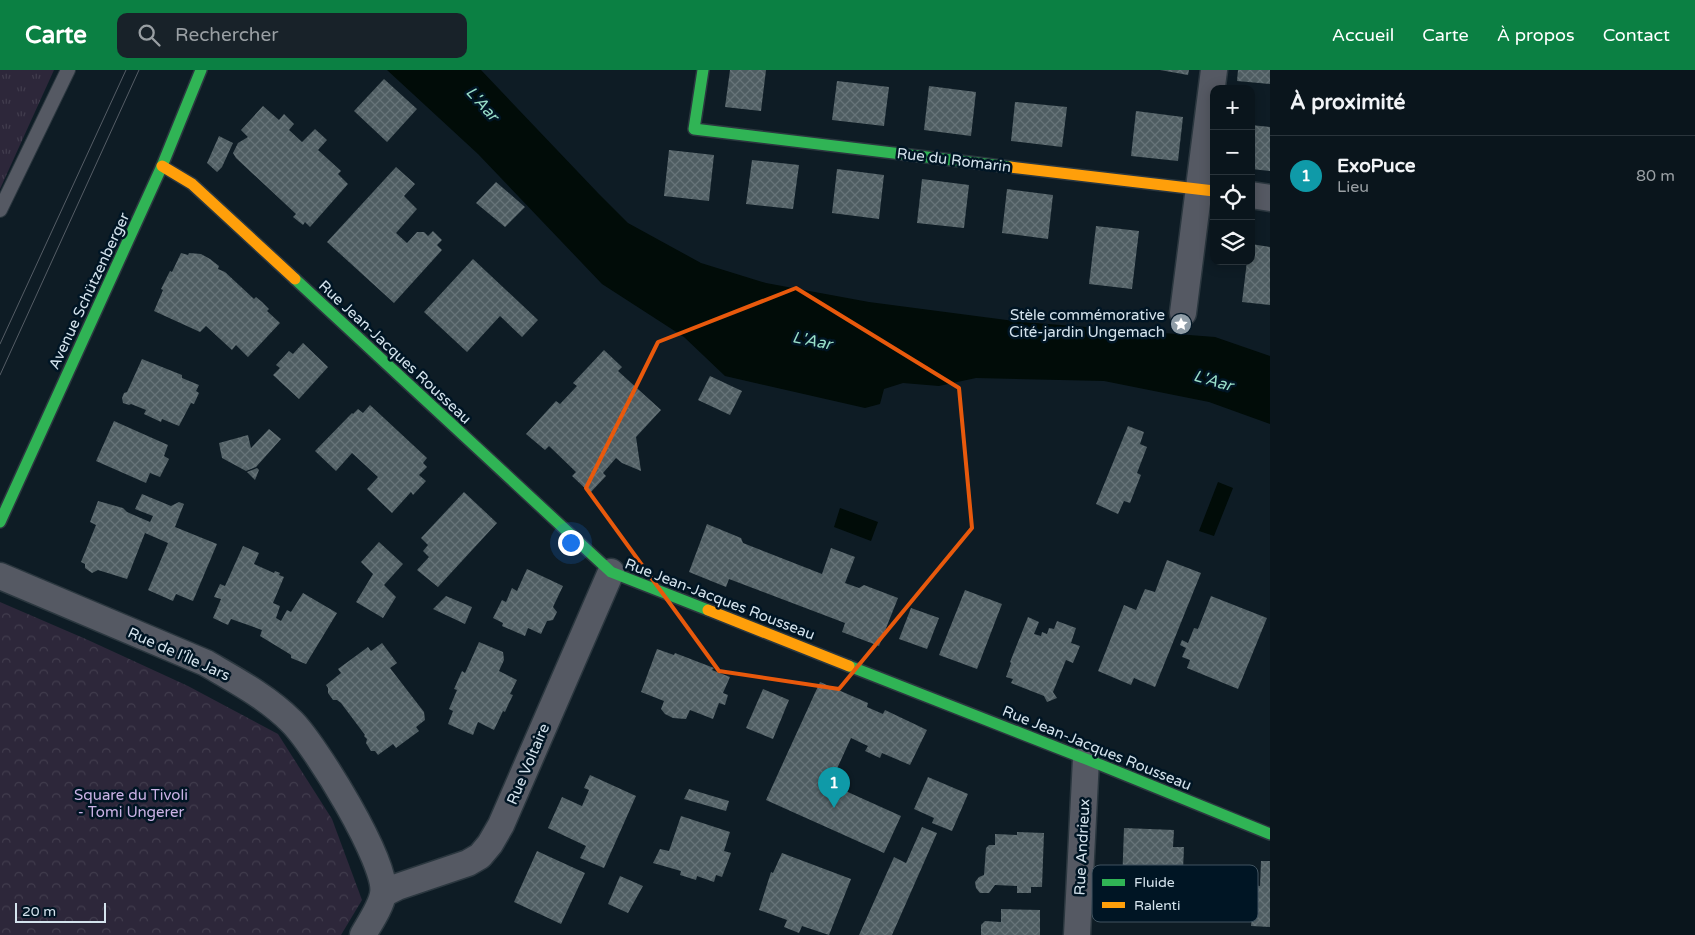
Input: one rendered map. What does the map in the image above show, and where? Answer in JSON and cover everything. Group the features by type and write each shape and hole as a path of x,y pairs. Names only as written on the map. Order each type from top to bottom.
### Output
{"street":[{"name":"Avenue Schützenberger","path":"0,522 162,166 201,70"},
{"name":"Rue du Romarin","path":"703,70 694,128 1207,190"},
{"path":"1182,313 1207,190 1214,70"},
{"name":"Rue Jean-Jacques Rousseau","path":"162,166 192,184 611,572 1086,759 1270,834"},
{"path":"1255,196 1270,198"},
{"name":"Rue Voltaire","path":"383,894 397,887 468,863 480,856 490,844 502,825 611,572"},
{"name":"Rue de l'Île Jars","path":"0,576 206,663 236,680 292,721 314,748 349,807 377,862 383,879 383,894"},
{"name":"Rue Andrieux","path":"1077,935 1086,759"},
{"path":"363,935 383,894"}],"lane":[{"path":"0,210 68,70"}],"highlighted area":[{"path":"796,288 959,388 972,528 839,689 719,671 586,488 658,342"}],"green space":[{"path":"0,70 54,70 0,189"},
{"name":"Square du Tivoli - Tomi Ungerer","path":"0,602 188,686 278,734 332,819 362,900 341,935 0,935"}],"water":[{"name":"L'Aar","path":"387,70 481,70 628,223 701,263 766,283 869,302 1022,322 1215,337 1270,356 1270,424 1209,402 1104,381 976,378 939,386 903,383 884,389 880,404 865,408 725,376 684,337 602,284 478,154"},
{"path":"1218,482 1233,488 1214,536 1199,531"},
{"path":"840,508 878,522 871,541 834,527"}],"building":[{"path":"730,70 766,70 761,111 725,107"},
{"path":"1160,70 1189,70 1188,75"},
{"path":"1238,70 1270,70 1270,84 1237,81"},
{"path":"384,79 417,109 387,142 354,111"},
{"path":"837,81 889,87 884,126 832,120"},
{"path":"929,86 976,92 971,136 924,130"},
{"path":"1015,102 1067,107 1062,147 1011,141"},
{"path":"263,106 279,120 284,114 294,124 289,130 302,142 315,129 327,140 318,150 341,171 338,174 348,184 310,227 305,222 303,225 293,217 296,214 236,158 233,153 238,143 248,137 241,130"},
{"path":"1136,111 1183,117 1178,161 1131,156"},
{"path":"1255,125 1270,127 1270,171 1255,169"},
{"path":"219,136 233,143 222,167 217,172 207,163"},
{"path":"669,150 714,155 709,201 664,196"},
{"path":"752,160 799,165 793,209 746,204"},
{"path":"396,167 415,184 404,196 417,209 396,233 407,243 417,232 424,232 428,236 433,231 442,240 437,245 442,250 394,303 327,242"},
{"path":"837,169 884,175 879,219 832,213"},
{"path":"922,179 969,185 964,228 917,223"},
{"path":"496,182 525,207 505,227 476,203"},
{"path":"1007,189 1053,195 1048,239 1002,233"},
{"path":"1096,226 1139,231 1132,289 1089,284"},
{"path":"1255,245 1270,247 1270,305 1242,302 1247,265 1255,265"},
{"path":"181,253 188,255 189,253 201,254 210,259 219,266 218,269 225,272 254,299 256,297 262,302 269,309 267,311 280,323 248,357 236,345 232,350 206,326 200,332 154,311 163,290 161,289"},
{"path":"473,259 538,320 522,337 500,316 467,352 424,312"},
{"path":"303,343 328,367 299,399 273,375 280,368 276,365 289,351 293,354"},
{"path":"604,350 622,367 618,371 661,410 636,437 641,471 622,463 616,458 603,473 606,476 590,493 572,476 576,472 549,446 545,450 526,434 556,401 560,404 577,386 573,383"},
{"path":"142,359 182,375 182,378 199,385 196,391 199,393 194,404 191,403 179,426 162,419 161,422 144,414 146,410 123,403 124,393 127,392"},
{"path":"710,376 742,391 730,415 698,400"},
{"path":"370,405 427,458 423,463 427,467 419,475 426,481 413,495 411,492 392,513 367,489 378,477 352,453 336,471 315,451 352,413 358,409 363,413"},
{"path":"114,421 168,445 164,456 169,459 160,477 150,473 146,483 96,461"},
{"path":"1128,426 1144,432 1140,444 1147,447 1137,473 1141,475 1130,503 1124,501 1118,514 1096,504"},
{"path":"269,429 281,439 256,467 246,471 222,458 219,443 248,435 251,448"},
{"path":"257,468 259,470 255,480 247,472"},
{"path":"464,492 497,523 438,587 417,570 429,557 423,551 428,545 421,538"},
{"path":"142,494 171,506 179,502 184,504 175,527 217,544 193,601 176,594 173,601 148,590 168,543 145,533 127,579 98,570 92,573 81,562 96,525 90,522 98,501 123,508 127,512 150,522 153,516 135,509"},
{"path":"707,524 741,538 743,543 822,574 831,548 855,557 845,583 859,588 864,585 898,598 879,646 842,632 845,623 729,579 726,587 689,572"},
{"path":"379,542 403,564 384,585 396,597 383,618 356,602 373,574 361,562"},
{"path":"243,546 259,553 254,564 274,573 275,571 280,573 279,575 284,577 273,603 280,606 276,618 281,621 287,610 291,612 303,593 337,613 306,664 291,658 291,655 260,636 262,630 231,619 228,625 213,618 221,599 214,597 220,584 225,586"},
{"path":"1167,560 1201,573 1155,687 1134,678 1131,685 1098,671 1124,605 1136,610 1145,589 1155,592"},
{"path":"527,569 563,586 553,607 557,612 553,620 547,621 541,634 528,628 525,636 502,626 503,623 493,618 502,600 506,602 512,588 517,591"},
{"path":"965,590 1002,604 977,669 939,655"},
{"path":"446,596 472,607 465,624 433,609"},
{"path":"1211,596 1267,618 1238,689 1187,668 1190,660 1182,657 1186,648 1180,645 1182,640 1188,643 1194,628 1198,629"},
{"path":"911,608 939,618 927,649 899,639"},
{"path":"1028,617 1039,622 1034,634 1041,636 1042,632 1047,634 1049,628 1054,629 1057,621 1076,628 1071,643 1080,646 1073,663 1066,660 1053,692 1057,698 1047,702 1044,696 1011,683 1013,679 1006,677"},
{"path":"479,642 503,652 504,660 499,671 517,680 510,694 513,695 494,730 478,722 473,735 448,724 453,711 449,709 457,690 454,689 462,671 465,673"},
{"path":"382,643 397,663 390,668 424,712 425,720 416,727 419,731 396,748 393,744 378,755 375,751 371,751 366,743 365,735 341,703 333,700 328,693 326,685 341,673 338,669 368,647 371,651"},
{"path":"657,649 674,655 675,653 714,668 712,670 730,677 723,693 728,695 725,705 719,703 713,719 690,710 686,719 673,718 665,714 661,709 664,701 641,692"},
{"path":"820,682 868,703 867,707 883,714 885,710 927,730 910,765 882,753 880,758 865,751 868,746 851,738 830,784 901,816 884,853 766,800"},
{"path":"763,689 789,700 773,739 746,728"},
{"path":"590,775 636,796 604,868 580,858 586,846 548,828 562,797 582,806 589,790 584,788"},
{"path":"928,777 968,794 952,831 932,823 934,818 914,809"},
{"path":"689,789 729,801 726,811 684,799"},
{"path":"681,816 730,832 724,851 731,853 722,877 716,875 714,882 697,876 696,880 680,875 681,871 653,863 660,849 669,851"},
{"path":"922,827 937,833 892,935 859,935 894,857 906,863"},
{"path":"1124,828 1174,830 1173,847 1184,847 1183,865 1123,865"},
{"path":"1017,832 1044,833 1042,887 1031,887 1031,893 1017,893 1017,886 995,885 989,893 980,893 976,888 975,882 984,875 986,848 989,845 995,845 995,834 1017,835"},
{"path":"537,851 585,873 561,924 514,902"},
{"path":"782,853 851,879 829,935 802,926 799,933 784,927 787,920 759,910 771,872 773,873"},
{"path":"1261,861 1270,861 1270,927 1251,926 1251,922 1258,922 1258,886 1260,886"},
{"path":"620,876 643,886 628,913 608,904"},
{"path":"1001,909 1040,910 1040,935 981,935 981,925 985,921 1001,922"}],"tram line":[{"path":"0,344 126,70"},
{"path":"0,375 139,70"}],"traffic: fast":[{"path":"0,522 162,166 201,70"},
{"path":"703,70 694,129 1010,167"},
{"path":"295,279 611,572 708,610"},
{"path":"849,666 1270,834"}],"traffic: slow":[{"path":"162,166 192,184 295,279"},
{"path":"1010,167 1210,191"},
{"path":"708,610 849,666"}],"place":[{"name":"Stèle commémorative Cité-jardin Ungemach","path":"1181,324"},
{"name":"ExoPuce","path":"834,808"}]}
